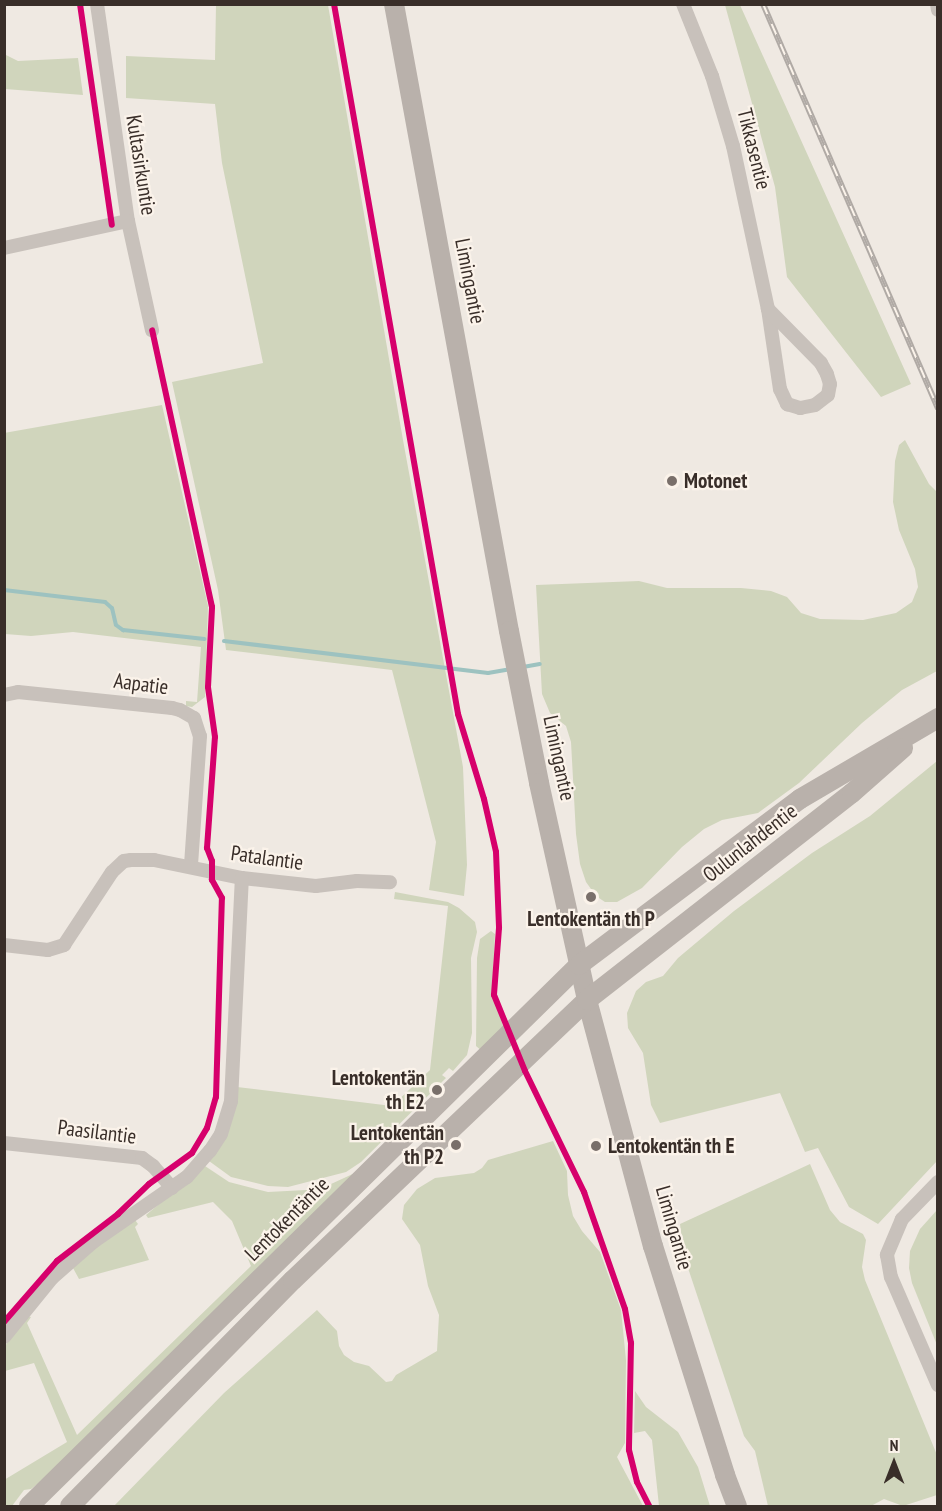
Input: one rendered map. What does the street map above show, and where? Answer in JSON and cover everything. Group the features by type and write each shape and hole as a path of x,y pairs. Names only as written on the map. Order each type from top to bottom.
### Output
{"main road":[{"name":"Limingantie","path":"394,4 509,631 579,965 653,1246 724,1475 737,1506"},
{"name":"Oulunlahdentie","path":"579,965 800,799 938,718"},
{"name":"Oulunlahdentie","path":"587,1000 852,793 938,718"},
{"name":"Lentokentäntie","path":"29,1506 579,965"},
{"path":"70,1506 293,1280 587,1000"}],"street":[{"name":"Kultasirkuntie","path":"97,4 128,221 152,330"},
{"name":"Tikkasentie","path":"683,4 712,76 733,146 768,309 780,389 787,404 800,408 815,405 828,395 830,384 827,374 821,363 768,309"},
{"path":"937,4 938,10"},
{"path":"4,248 128,221"},
{"name":"Aapatie","path":"4,695 28,693 172,708 194,718 200,736 191,866"},
{"name":"Patalantie","path":"4,945 48,950 64,945 112,872 124,861 154,860 242,878 316,886 357,881 390,882"},
{"path":"4,1337 28,1306 66,1266 93,1242 172,1188 197,1168 225,1125 230,1107 242,878"},
{"name":"Paasilantie","path":"4,1143 135,1156 153,1166 172,1188"},
{"path":"938,1182 902,1219 887,1256 891,1277 938,1385"}],"green space":[{"path":"216,5 328,5 403,440 463,767 467,865 464,896 429,890 436,842 392,670 226,650 218,590 172,382 263,363 222,163 215,104 126,98 126,56 215,60"},
{"path":"725,5 740,5 911,384 881,397 787,277 775,187"},
{"path":"4,54 18,61 78,58 83,95 5,89"},
{"path":"162,405 208,606 205,697 192,707 186,706 186,701 197,702 201,647 73,632 31,636 5,634 4,433"},
{"path":"905,440 929,484 937,492 937,671 902,690 862,723 799,783 758,813 722,820 704,829 682,847 642,888 617,902 605,902 596,896 586,882 580,864 571,742 566,726 550,713 542,694 536,585 639,581 667,588 741,588 771,591 787,597 801,613 820,619 863,620 896,613 912,602 918,587 915,569 899,530 893,502 895,461 899,445"},
{"path":"937,761 937,1161 878,1224 849,1207 818,1148 805,1152 780,1093 660,1123 651,1105 643,1053 628,1028 627,1013 636,991 646,982 663,976 678,958 734,911 812,853 870,816"},
{"path":"395,892 448,902 475,922 477,932 471,958 472,1033 467,1055 453,1071 449,1068 442,1075 446,1078 361,1162 346,1172 288,1187 268,1186 231,1177 209,1161 237,1087 392,1106 430,1070 448,906 394,899"},
{"path":"491,931 495,934 492,991 505,1032 483,1052 476,1046 477,958 480,939"},
{"path":"553,1141 567,1171 568,1195 573,1216 582,1231 600,1252 621,1310 626,1360 625,1443 617,1457 643,1506 114,1506 224,1393 317,1310 337,1331 339,1346 344,1355 354,1362 369,1366 386,1382 392,1381 396,1375 437,1351 439,1315 428,1286 420,1245 402,1219 404,1205 417,1189 435,1178 474,1173 488,1160"},
{"path":"810,1164 830,1210 840,1222 863,1234 866,1240 862,1267 865,1280 937,1455 937,1495 903,1506 884,1499 871,1506 768,1506 755,1451 744,1436 684,1256 680,1224"},
{"path":"205,1166 229,1182 268,1192 306,1190 331,1184 357,1172 70,1459 31,1489 24,1490 12,1506 5,1506 4,1480 67,1442 34,1363 5,1371 5,1346 27,1316 31,1317 27,1323 77,1435 251,1266 232,1221 213,1202 148,1218 146,1215"},
{"path":"937,1210 937,1345 912,1283 909,1268 910,1251 920,1229"},
{"path":"135,1220 138,1224 135,1227 149,1260 79,1279 73,1268 96,1247"},
{"path":"635,1391 646,1407 678,1432 698,1467 710,1506 659,1506 652,1440 645,1431 634,1433"}],"waterway":[{"path":"4,590 105,602 112,608 116,625 123,630 205,639"},
{"path":"224,641 488,673 510,669"},
{"path":"523,667 540,664"}],"railway":[{"path":"763,4 938,409"}],"cycle path":[{"path":"80,4 112,225"},
{"path":"334,4 458,714 484,799 496,852 499,928 494,995 525,1071 584,1192 625,1309 631,1343 629,1450 637,1482 649,1506"},
{"path":"4,1322 57,1261 118,1214 149,1184 192,1153 207,1128 216,1097 222,898 212,880 212,861 207,848 215,737 208,687 212,607 152,330"}],"place":[{"name":"Motonet","path":"672,481"},
{"name":"Lentokentän th P","path":"591,897"},
{"name":"Lentokentän th E2","path":"437,1090"},
{"name":"Lentokentän th P2","path":"456,1145"},
{"name":"Lentokentän th E","path":"596,1146"}]}
